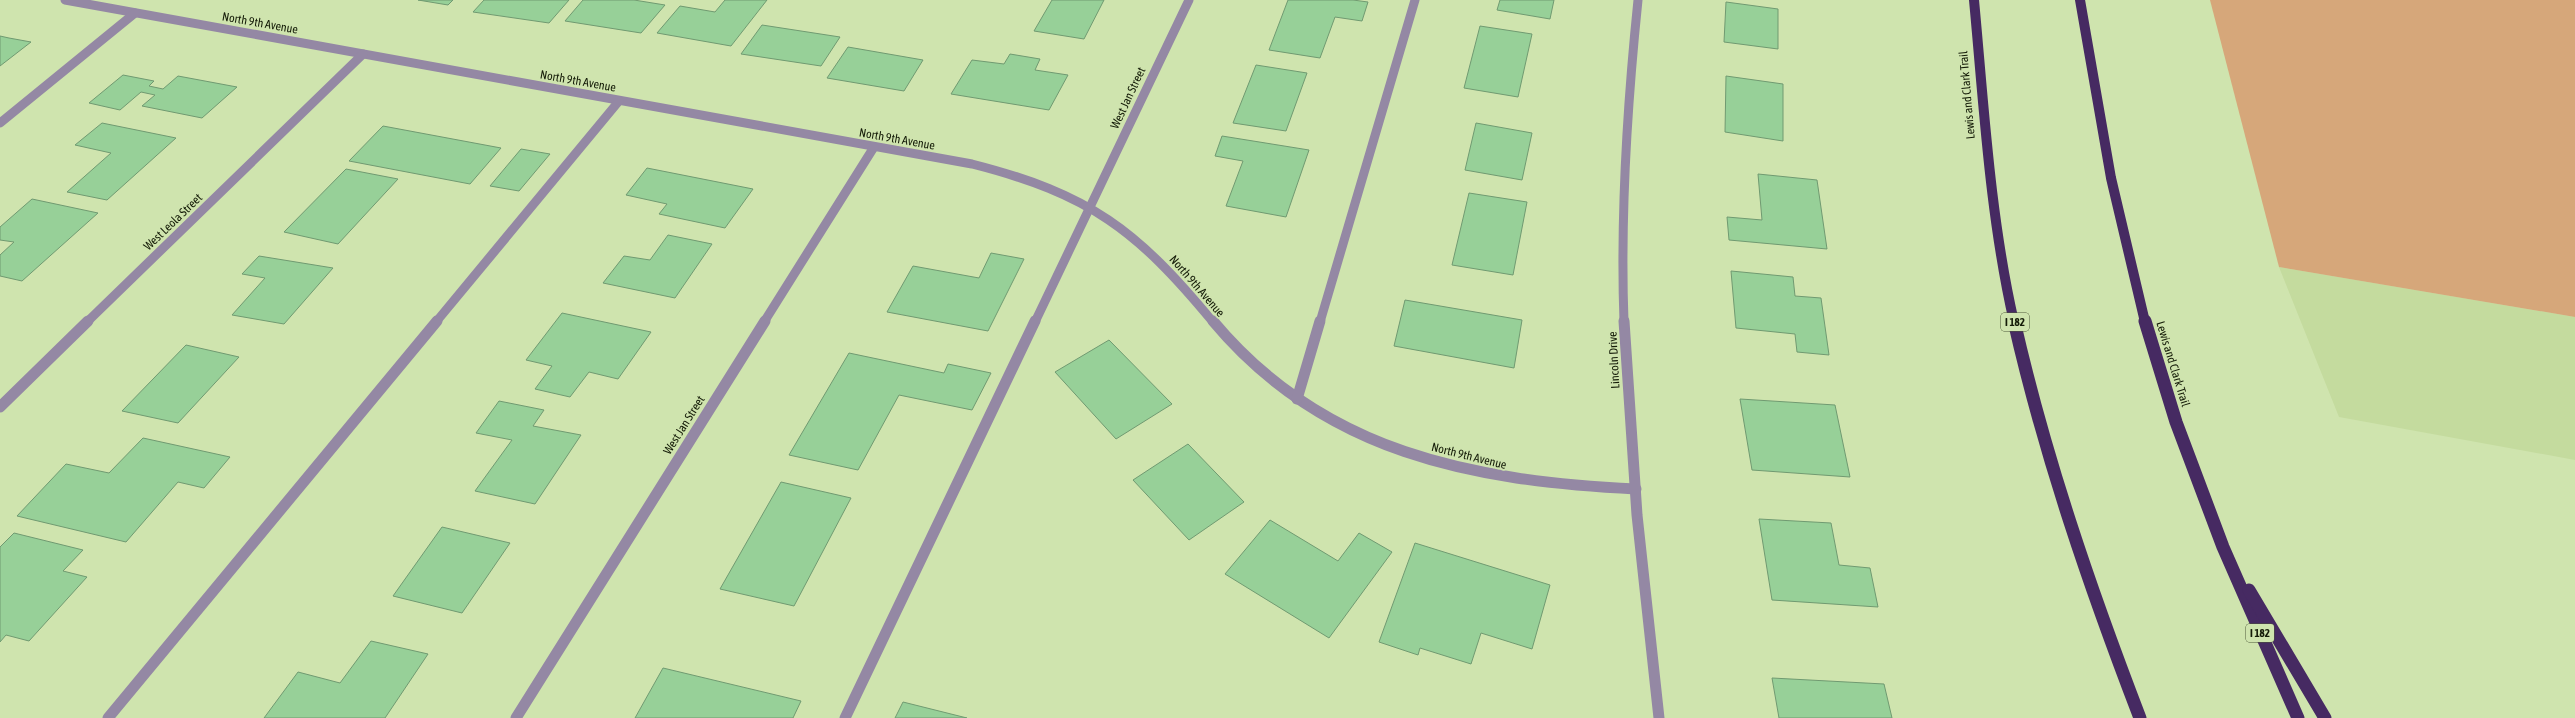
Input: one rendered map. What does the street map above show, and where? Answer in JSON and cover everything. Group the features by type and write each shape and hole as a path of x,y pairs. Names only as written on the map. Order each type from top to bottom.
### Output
{"highway":[{"name":"Lewis and Clark Trail","path":"1974,0 1988,159 2002,256 2025,368 2061,497 2113,648 2140,718"},
{"name":"Lewis and Clark Trail","path":"2080,0 2111,178 2140,306 2176,422 2223,547 2298,718"},
{"path":"2223,547 2325,718"}],"street":[{"name":"North 9th Avenue","path":"65,0 874,147 1018,175 1062,192 1092,206 1129,231 1171,273 1222,334 1256,368 1297,400 1345,427 1399,449 1456,467 1520,480 1566,486 1636,489"},
{"name":"West Jan Street","path":"845,718 1092,206 1189,0"},
{"path":"1297,400 1415,0"},
{"name":"Lincoln Drive","path":"1638,0 1627,122 1624,223 1624,309 1636,489 1659,718"},
{"path":"0,123 135,13"},
{"name":"West Leola Street","path":"0,407 363,54"},
{"path":"108,718 619,101"},
{"name":"West Jan Street","path":"516,718 874,147"}],"shaded area":[{"path":"2210,0 2575,0 2575,317 2279,267"},
{"path":"2279,267 2575,317 2575,460 2339,417"}],"building":[{"path":"418,0 453,0 448,5"},
{"path":"484,0 569,0 549,23 473,12"},
{"path":"583,0 634,0 665,5 641,33 565,21"},
{"path":"725,0 767,0 731,46 657,33 680,6 715,12"},
{"path":"1052,0 1104,0 1084,39 1034,31"},
{"path":"1288,0 1353,0 1368,2 1362,21 1335,17 1320,58 1269,50"},
{"path":"1500,0 1554,0 1550,19 1497,10"},
{"path":"1726,2 1778,9 1778,49 1724,42"},
{"path":"762,25 840,37 821,66 741,54"},
{"path":"1480,26 1532,34 1518,97 1464,88"},
{"path":"0,36 9,38 31,42 0,66"},
{"path":"848,47 923,60 904,91 827,78"},
{"path":"1010,54 1040,59 1035,70 1068,75 1049,110 951,94 972,60 1004,64"},
{"path":"1256,65 1307,73 1286,131 1233,123"},
{"path":"123,75 154,81 149,86 163,89 178,76 237,87 202,118 142,106 155,95 141,92 120,110 89,103"},
{"path":"1726,76 1783,84 1783,141 1725,132"},
{"path":"102,123 176,138 107,200 67,192 111,153 75,145"},
{"path":"1476,123 1532,133 1522,180 1465,170"},
{"path":"383,126 501,148 470,184 349,161"},
{"path":"1222,136 1309,150 1286,217 1226,206 1243,161 1215,156"},
{"path":"521,149 550,154 519,191 490,186"},
{"path":"647,168 753,189 725,228 659,214 667,204 626,195"},
{"path":"346,169 398,179 338,244 284,232"},
{"path":"1758,174 1817,180 1827,249 1729,240 1727,217 1762,220"},
{"path":"1469,193 1527,202 1513,275 1452,265"},
{"path":"32,199 98,213 22,281 0,276 0,255 14,242 0,240 0,227"},
{"path":"668,235 712,244 675,298 603,283 624,256 650,260"},
{"path":"991,253 1024,259 988,331 887,312 913,266 979,278"},
{"path":"259,256 333,268 284,324 232,315 265,278 242,274"},
{"path":"1731,271 1793,277 1795,296 1821,298 1829,355 1797,352 1795,334 1736,328"},
{"path":"1405,300 1522,320 1514,368 1394,346"},
{"path":"562,313 651,332 618,379 589,372 570,397 535,389 552,366 526,360"},
{"path":"1109,340 1172,404 1116,439 1055,372"},
{"path":"186,345 239,357 178,423 122,411"},
{"path":"849,353 944,373 948,364 991,373 972,410 899,395 858,470 789,455"},
{"path":"1740,399 1835,405 1850,477 1752,470"},
{"path":"499,401 544,410 533,426 581,435 535,504 475,491 512,440 476,433"},
{"path":"143,438 230,457 204,488 178,482 126,542 17,516 66,464 109,473"},
{"path":"1188,444 1244,502 1189,540 1133,480"},
{"path":"781,482 851,498 794,606 720,589"},
{"path":"1759,519 1831,523 1839,565 1870,568 1878,607 1772,600"},
{"path":"1270,520 1338,561 1359,533 1392,552 1329,638 1225,574"},
{"path":"442,527 510,543 462,613 393,596"},
{"path":"14,533 83,550 63,571 87,577 29,641 6,635 0,642 0,547"},
{"path":"1415,543 1550,585 1532,649 1481,633 1471,664 1420,648 1418,655 1379,642"},
{"path":"371,641 428,654 385,718 264,718 298,672 340,683"},
{"path":"663,668 801,701 793,718 635,718"},
{"path":"1772,678 1884,684 1892,718 1779,718"},
{"path":"903,702 967,718 895,718"}]}
